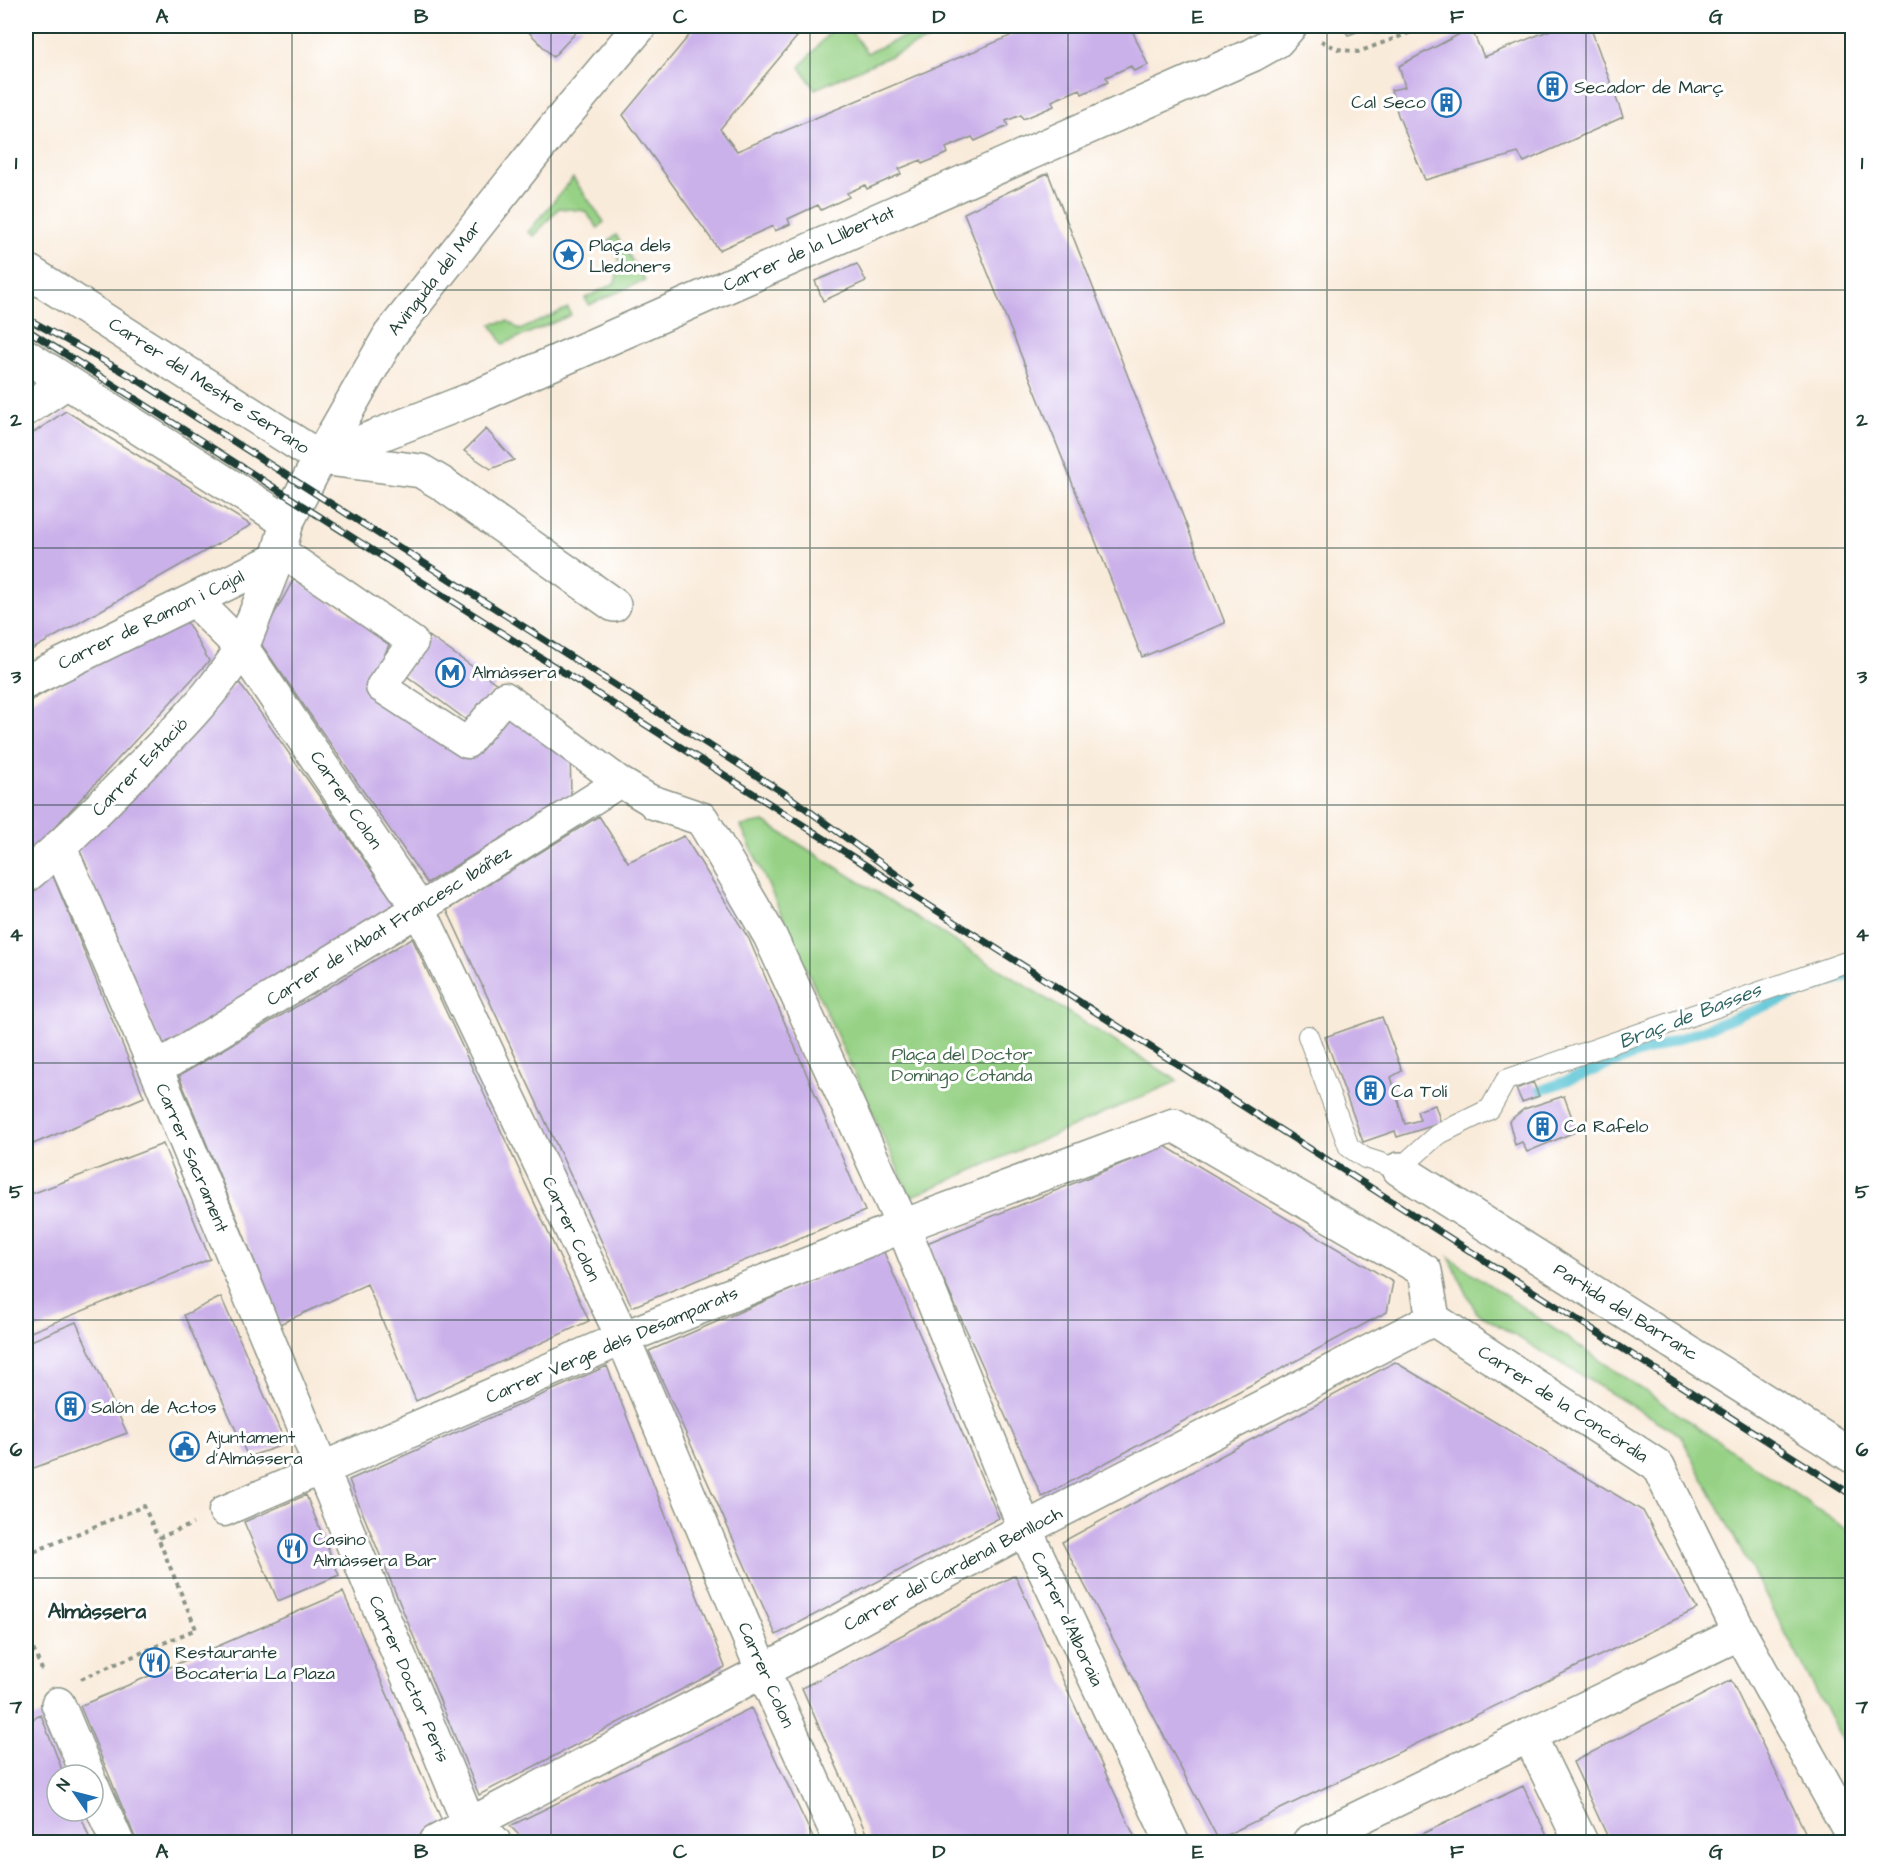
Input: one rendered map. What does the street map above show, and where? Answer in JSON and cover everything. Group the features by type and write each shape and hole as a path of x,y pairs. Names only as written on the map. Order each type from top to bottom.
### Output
{"street":[{"name":"Avinguda del Mar","path":"281,544 320,458 390,335 519,171 640,26"},
{"name":"Carrer de la Llibertat","path":"320,458 467,400 1252,55 1277,40 1290,27"},
{"name":"Carrer del Mestre Serrano","path":"26,270 320,458 421,471 614,605"},
{"path":"26,356 67,382 412,642 381,687 467,743 505,697 620,782 655,803 702,819 770,936 903,1226 1174,1125 1425,1271 1433,1319"},
{"path":"26,409 67,382"},
{"path":"242,648 281,544"},
{"name":"Carrer de Ramon i Cajal","path":"26,682 198,598 281,544"},
{"name":"Carrer Colon","path":"198,598 207,613 242,648 419,909 623,1338 763,1671 841,1842"},
{"name":"Carrer Estació","path":"26,876 60,848 182,725 225,675 242,648"},
{"name":"Carrer de l'Abat Francesc Ibáñez","path":"156,1069 419,909 620,782"},
{"name":"Carrer Sacrament","path":"60,848 156,1069 322,1469"},
{"name":"Partida del Barranc","path":"1399,1169 1852,1456"},
{"name":"Carrer Verge dels Desamparats","path":"322,1469 623,1338 903,1226"},
{"name":"Carrer d'Alboraia","path":"903,1226 1025,1529 1172,1842"},
{"name":"Carrer del Cardenal Benlloch","path":"436,1842 484,1832 763,1671 1025,1529 1433,1319"},
{"name":"Carrer de la Concòrdia","path":"1433,1319 1658,1466 1740,1633 1852,1835"},
{"path":"224,1511 322,1469"},
{"name":"Carrer Doctor Peris","path":"322,1469 469,1824 484,1832"},
{"path":"1309,1842 1740,1633"},
{"path":"55,1698 83,1763"},
{"path":"1530,1735 1581,1842"},
{"path":"105,1814 117,1842"}],"lane":[{"path":"1308,1036 1349,1147 1365,1158 1399,1169 1437,1135 1490,1109 1506,1080 1852,960"}],"path":[{"path":"1290,27 1338,49 1358,52 1428,26"},
{"path":"26,1555 144,1506 196,1629 55,1698 26,1633"},
{"path":"158,1538 224,1511"}],"green space":[{"path":"835,26 855,26 851,31 867,53 929,26 959,26 815,89 800,67"},
{"path":"573,178 604,222 598,228 585,211 559,208 534,236 528,232"},
{"path":"616,235 645,280 589,305 585,298 615,283 620,260 609,241"},
{"path":"568,308 571,315 503,344 491,324 508,321 520,330"},
{"name":"Plaça del Doctor Domingo Cotanda","path":"764,822 1178,1081 911,1197 741,826"},
{"path":"1449,1257 1852,1533 1852,1758 1680,1435 1476,1312"}],"building":[{"path":"523,26 582,26 553,57"},
{"path":"697,26 806,26 720,129 737,151 1034,26 1130,26 1148,65 1134,71 1131,66 1106,77 1108,82 1082,94 1080,89 1052,101 1054,106 1023,119 1021,115 1006,121 1008,126 975,141 972,137 946,148 948,153 922,164 921,160 899,169 901,174 867,189 865,185 847,193 849,197 821,210 818,205 788,219 790,224 775,231 773,226 719,250 623,115"},
{"path":"1342,26 1373,26 1348,35"},
{"path":"1560,26 1590,26 1623,117 1524,162 1518,153 1425,180 1398,115 1391,90 1405,87 1399,66 1471,28 1484,57"},
{"path":"1048,173 1225,623 1142,657 964,213"},
{"path":"857,264 866,281 823,301 815,281"},
{"path":"66,411 251,525 26,653 26,438"},
{"path":"486,429 514,460 491,469 464,451"},
{"path":"294,579 391,640 369,691 475,756 511,710 570,751 571,796 427,883 259,641"},
{"path":"183,615 209,661 26,858 26,703"},
{"name":"Almàssera","path":"429,636 497,684 469,722 404,674"},
{"path":"238,681 395,904 163,1050 78,849"},
{"path":"599,816 628,862 684,836 749,939 865,1211 632,1307 447,910"},
{"path":"51,871 144,1097 26,1147 26,892"},
{"path":"412,938 589,1321 416,1401 367,1284 280,1324 179,1076"},
{"name":"Ca Tolí","path":"1382,1017 1402,1071 1391,1077 1405,1124 1420,1120 1417,1111 1435,1105 1441,1123 1397,1137 1395,1131 1363,1142 1325,1037"},
{"path":"1533,1082 1539,1096 1522,1102 1516,1089"},
{"name":"Ca Rafelo","path":"1564,1096 1577,1131 1527,1152 1522,1142 1515,1145 1509,1121 1524,1109"},
{"path":"163,1144 210,1259 26,1334 26,1196"},
{"path":"1165,1146 1393,1282 1387,1312 1042,1497 927,1243"},
{"path":"883,1250 999,1518 776,1635 649,1351"},
{"path":"221,1297 286,1444 248,1457 184,1315"},
{"name":"Salón de Actos","path":"76,1322 127,1433 26,1471 26,1343"},
{"path":"1395,1362 1643,1511 1697,1609 1218,1839 1062,1542"},
{"path":"607,1366 725,1667 479,1795 349,1480"},
{"name":"Casino Almàssera Bar","path":"306,1495 339,1575 278,1601 244,1522"},
{"path":"1015,1575 1137,1842 870,1842 802,1688"},
{"path":"343,1592 445,1828 414,1842 137,1842 80,1706"},
{"path":"1731,1680 1810,1842 1610,1842 1573,1762"},
{"path":"751,1708 815,1842 526,1842 510,1826"},
{"path":"41,1715 59,1763 45,1763 45,1823 84,1823 91,1842 26,1842 26,1722"},
{"path":"1523,1786 1550,1842 1405,1842"}],"waterway":[{"path":"1377,29 1387,26"},
{"name":"Braç de Basses","path":"1539,1091 1852,974"}],"railway":[{"path":"26,318 133,377 787,795 911,885"},
{"path":"26,329 1852,1495"}],"place":[{"name":"Secador de Març","path":"1553,87"},
{"name":"Cal Seco","path":"1447,102"},
{"name":"Plaça dels Lledoners","path":"568,255"},
{"name":"Almàssera","path":"451,672"},
{"name":"Ca Tolí","path":"1370,1091"},
{"name":"Ca Rafelo","path":"1543,1126"},
{"name":"Salón de Actos","path":"70,1407"},
{"name":"Ajuntament d'Almàssera","path":"185,1447"},
{"name":"Casino Almàssera Bar","path":"292,1549"},
{"name":"Restaurante Bocatería La Plaza","path":"154,1662"}],"district":[{"name":"Almàssera","path":"97,1611"}]}
